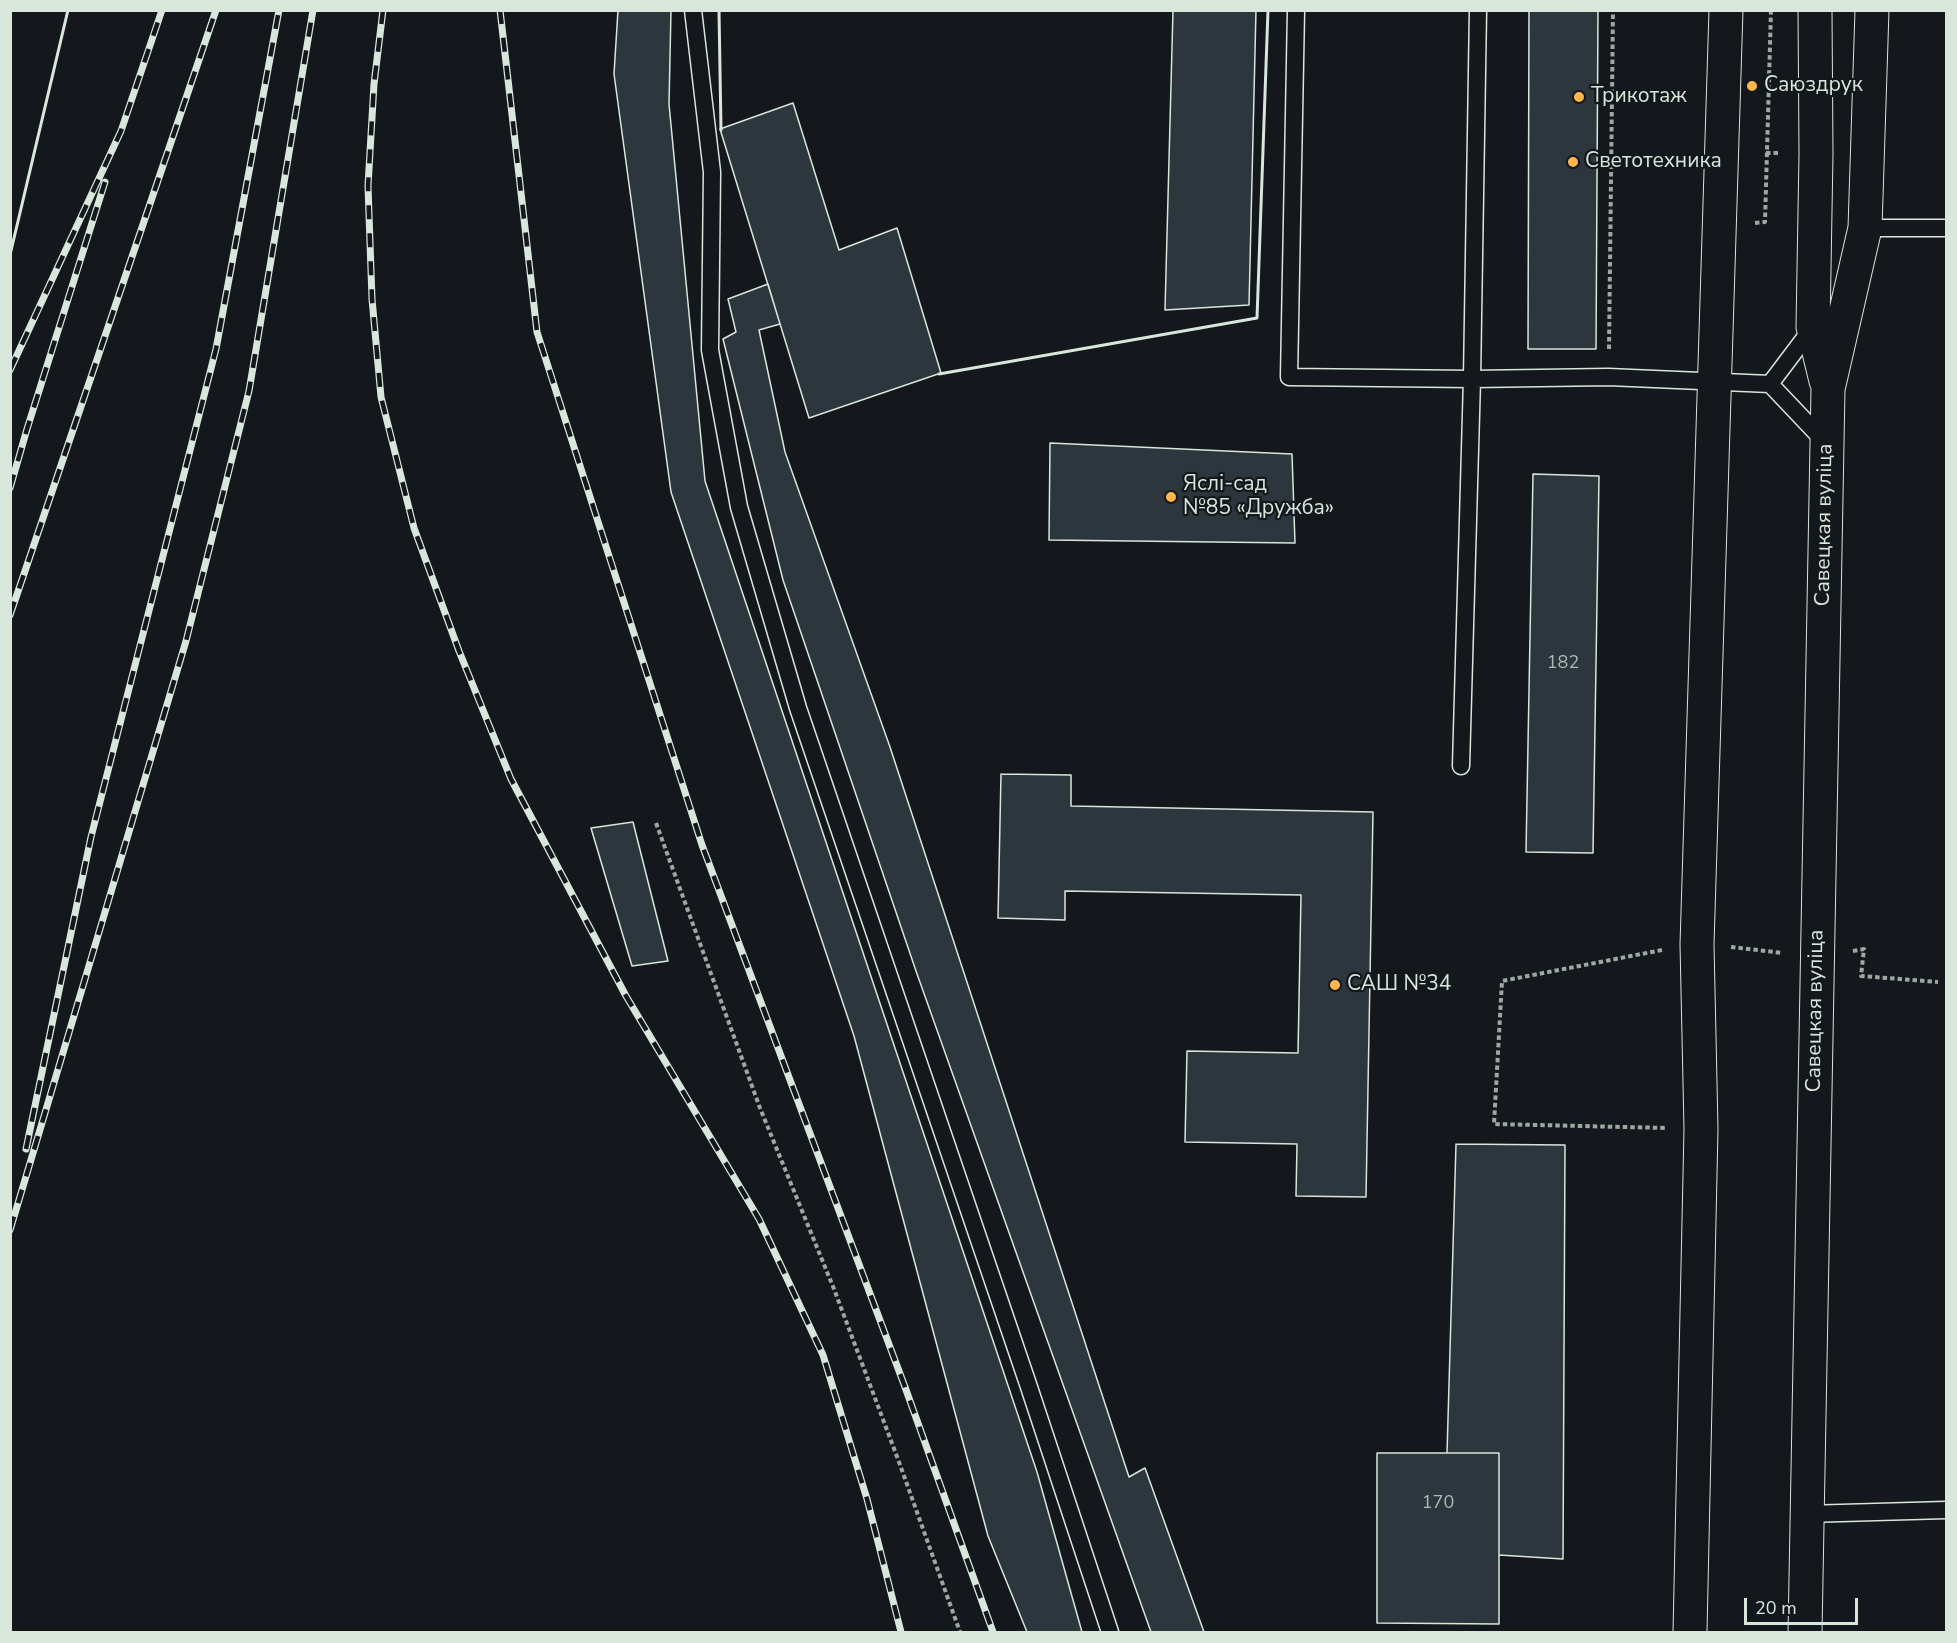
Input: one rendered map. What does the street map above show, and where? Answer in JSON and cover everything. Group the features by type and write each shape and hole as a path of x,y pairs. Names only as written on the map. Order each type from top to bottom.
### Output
{"main road":[{"path":"1690,1632 1701,1129 1697,944 1726,10"},
{"name":"Савецкая вуліца","path":"1815,10 1816,154 1813,327 1828,389"},
{"name":"Савецкая вуліца","path":"1805,1632 1828,389 1865,228 1872,10"}],"lane":[{"path":"693,10 712,172 710,350 739,507 798,708 1110,1632"},
{"path":"1296,10 1288,377 1472,379 1608,377 1770,384 1827,444"},
{"path":"1461,766 1472,379 1478,10"},
{"path":"1865,228 1947,228"},
{"path":"1770,384 1813,327"},
{"path":"1806,1514 1947,1510"}],"path":[{"path":"1608,377 1613,10"},
{"path":"1765,222 1771,10"},
{"path":"656,823 760,1108 834,1289 960,1632"},
{"path":"1697,944 1502,981 1494,1124 1701,1129"}],"building":[{"path":"618,10 671,10 669,104 705,481 1037,1472 1082,1632 1027,1632 988,1536 854,1036 671,492 614,74"},
{"path":"1173,10 1256,10 1249,305 1165,310"},
{"path":"1529,10 1598,10 1596,349 1528,349"},
{"path":"793,103 839,250 897,228 941,373 809,418 720,129"},
{"path":"768,284 780,324 759,330 785,452 890,747 1129,1477 1145,1468 1204,1632 1151,1632 916,971 783,580 723,339 736,332 728,299"},
{"name":"Яслі-сад №85 «Дружба»","path":"1050,443 1292,454 1295,543 1049,540"},
{"path":"1533,474 1599,476 1593,853 1526,852"},
{"name":"САШ №34","path":"1001,774 1071,775 1071,806 1373,812 1366,1197 1296,1196 1297,1144 1185,1142 1187,1051 1298,1053 1301,895 1065,891 1065,920 998,918"},
{"path":"633,822 668,961 632,966 591,828"},
{"path":"1456,1144 1565,1145 1563,1559 1499,1555 1499,1453 1447,1453"},
{"path":"1377,1453 1499,1453 1499,1624 1377,1623"}],"railway":[{"path":"10,370 121,131 162,10"},
{"path":"10,615 216,10"},
{"path":"26,1149 91,837 216,349 279,10"},
{"path":"10,1230 186,641 249,391 313,10"},
{"path":"383,10 374,84 368,186 372,299 381,397 414,528 459,651 511,779 626,996 759,1219 823,1355 867,1499 901,1632"},
{"path":"500,10 537,332 702,845 905,1387 993,1632"},
{"path":"10,488 105,182"}],"fence":[{"path":"10,255 68,10"}],"wall":[{"path":"10,255 68,10"},
{"path":"719,10 721,130"},
{"path":"939,374 1257,318 1268,10"}],"place":[{"name":"Саюздрук","path":"1752,86"},
{"name":"Трикотаж","path":"1579,97"},
{"name":"Светотехника","path":"1573,162"},
{"name":"Яслі-сад №85 «Дружба»","path":"1171,497"},
{"name":"САШ №34","path":"1335,985"}]}
